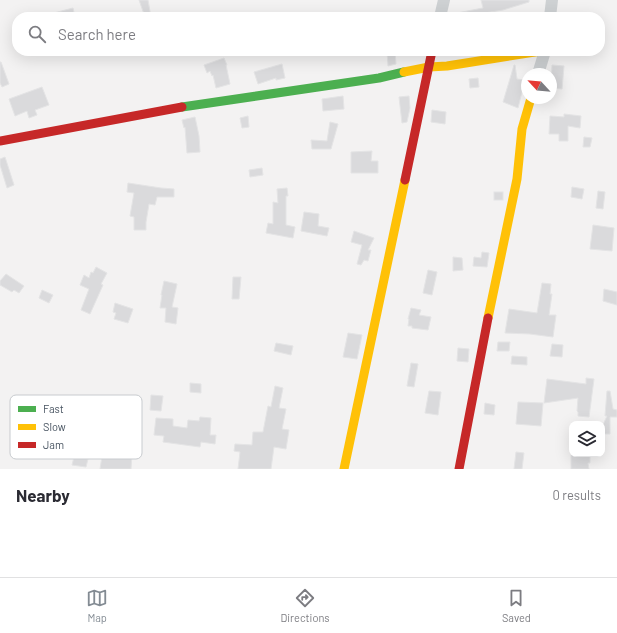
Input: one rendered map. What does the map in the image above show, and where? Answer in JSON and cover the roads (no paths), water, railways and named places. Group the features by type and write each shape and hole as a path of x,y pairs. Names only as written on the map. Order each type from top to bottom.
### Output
{"street":[{"path":"441,12 444,0"},
{"path":"551,12 552,0"},
{"path":"344,469 431,56"},
{"path":"0,141 188,106 379,78 429,67 447,66 510,56"},
{"path":"540,68 543,56"},
{"path":"459,469 517,179 522,129 529,104"}]}
